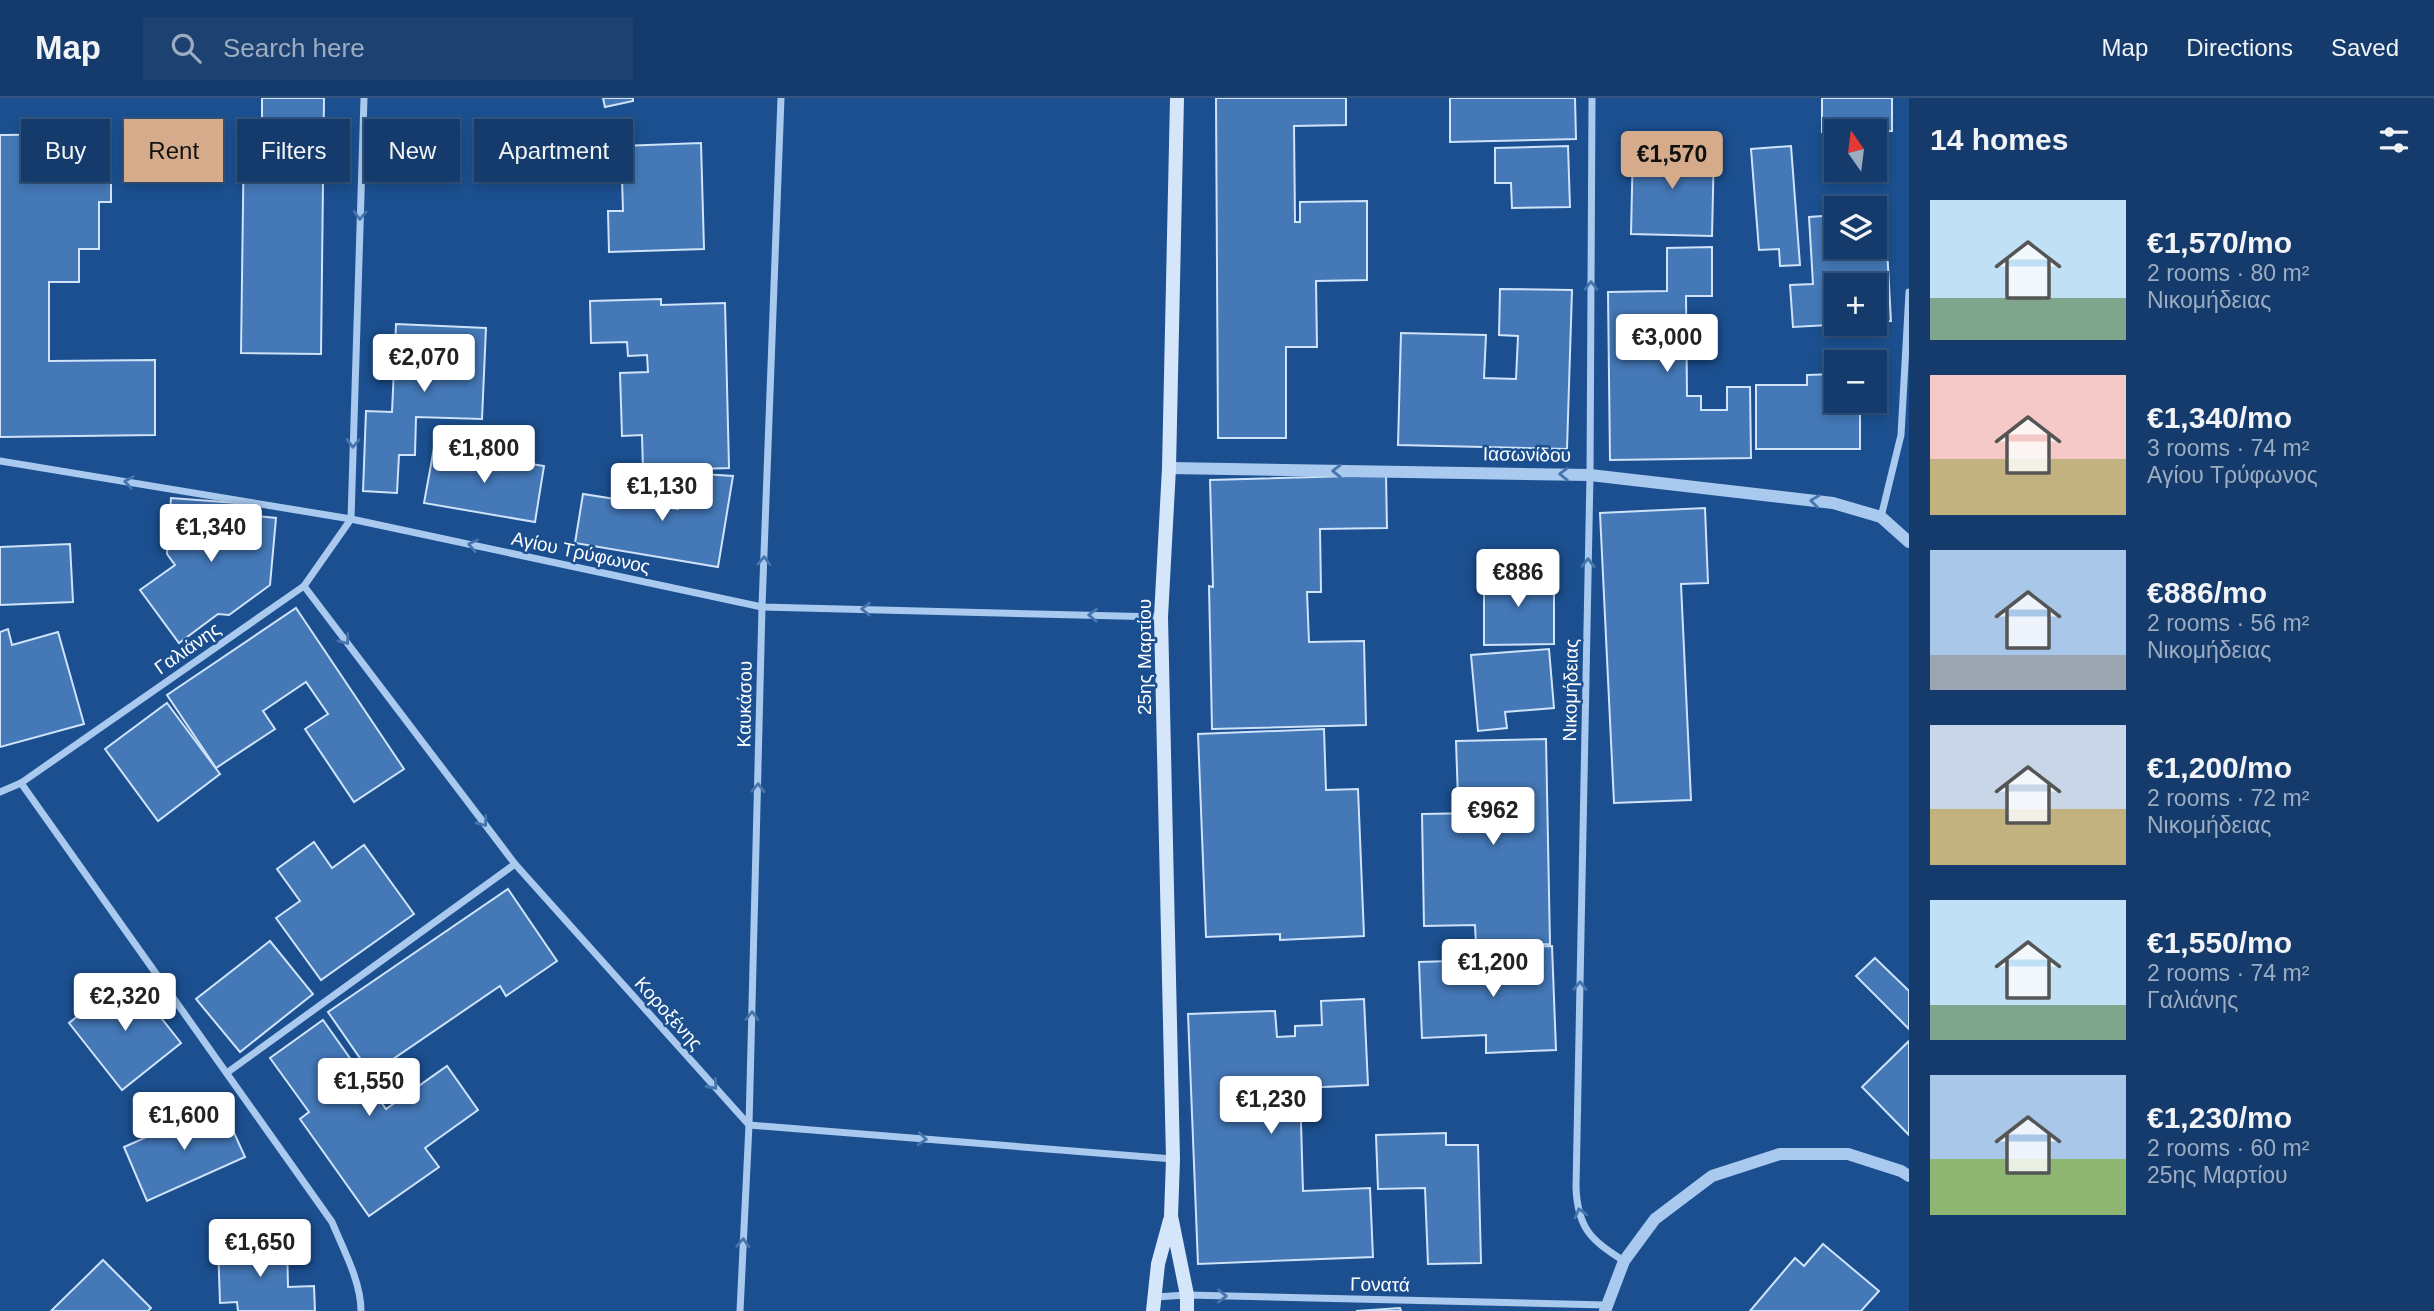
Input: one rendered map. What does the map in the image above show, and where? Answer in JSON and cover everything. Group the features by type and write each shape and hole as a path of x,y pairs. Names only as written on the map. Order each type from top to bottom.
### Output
{"main road":[{"name":"25ης Μαρτίου","path":"1154,1304 1158,1264 1171,1216 1173,1159 1161,617 1169,468 1177,98"},
{"name":"25ης Μαρτίου","path":"1171,1216 1188,1311"}],"street":[{"path":"351,519 364,98"},
{"name":"Καυκάσου","path":"740,1311 749,1125 762,607 780,98"},
{"name":"Νικομήδειας","path":"1592,98 1590,475 1577,1201 1579,1217 1586,1231 1596,1243 1624,1261"},
{"path":"1909,292 1902,435 1881,517 1909,542"},
{"name":"Αγίου Τρύφωνος","path":"0,461 351,519 762,607 1161,617"},
{"name":"Ιασωνίδου","path":"1169,468 1590,475 1833,503 1881,517"},
{"name":"Γαλιάνης","path":"0,792 21,783 304,586 351,519"},
{"name":"Κοροξένης","path":"304,586 515,864 749,1125"},
{"path":"21,783 332,1222 349,1262 361,1311"},
{"path":"228,1072 515,864"},
{"path":"749,1125 1173,1159"},
{"path":"1605,1308 1624,1261 1655,1219 1712,1176 1780,1154 1848,1154 1909,1176"},
{"name":"Γονατά","path":"1154,1304 1187,1296 1605,1308"}],"building":[{"path":"262,98 324,98 324,119 262,119"},
{"path":"603,98 633,98 633,101 605,107"},
{"path":"1216,98 1346,98 1346,125 1294,126 1295,222 1300,222 1300,202 1367,201 1367,280 1316,281 1317,347 1286,347 1286,438 1218,438"},
{"path":"1450,98 1575,98 1576,139 1450,142"},
{"path":"1822,98 1892,98 1892,131 1887,131 1887,119 1824,119 1822,132"},
{"path":"110,134 111,202 99,202 99,249 79,249 79,282 49,282 49,361 155,360 155,435 0,437 0,135 21,135 21,182 110,182"},
{"path":"701,143 704,249 609,252 608,211 623,211 622,182 633,182 633,146"},
{"path":"1568,146 1570,207 1512,208 1511,183 1495,183 1495,148"},
{"path":"1633,146 1714,148 1712,236 1631,234"},
{"path":"1791,146 1800,265 1780,266 1779,249 1759,250 1751,149"},
{"path":"243,182 323,182 321,354 241,353"},
{"path":"1824,216 1824,259 1887,259 1887,248 1891,321 1887,321 1887,273 1824,273 1824,325 1793,327 1790,285 1813,284 1809,217"},
{"path":"1712,247 1712,296 1686,296 1687,396 1701,396 1701,410 1727,410 1727,387 1750,387 1751,458 1610,460 1608,292 1667,291 1667,248"},
{"path":"1500,289 1572,290 1567,449 1398,445 1401,333 1486,335 1484,378 1516,379 1518,336 1499,335"},
{"path":"661,299 661,305 725,303 729,468 643,471 642,435 622,436 620,373 648,372 647,355 628,356 627,342 591,343 590,301"},
{"path":"396,324 486,328 482,419 416,417 415,455 399,455 397,493 363,491 366,411 392,412"},
{"path":"1824,374 1824,413 1860,413 1860,449 1756,449 1756,385 1807,385 1807,375"},
{"path":"434,448 544,466 535,522 424,503"},
{"path":"686,473 733,476 718,567 575,543 583,494 678,509"},
{"path":"1386,475 1387,528 1320,529 1321,592 1307,592 1309,642 1364,641 1366,725 1212,729 1209,586 1213,587 1210,480"},
{"path":"171,498 237,503 246,515 276,518 270,585 229,615 218,614 179,643 140,590 175,565 167,554"},
{"path":"1705,508 1708,583 1681,584 1691,800 1614,803 1600,513"},
{"path":"70,544 73,602 0,605 0,547"},
{"path":"1484,569 1513,569 1513,578 1554,578 1554,644 1484,645"},
{"path":"296,608 404,769 354,802 305,729 328,714 306,682 263,711 275,729 216,768 167,695"},
{"path":"8,629 12,645 58,632 84,724 0,747 0,632"},
{"path":"1549,649 1554,708 1505,712 1507,728 1478,731 1471,655"},
{"path":"167,703 220,774 158,821 105,749"},
{"path":"1324,729 1326,790 1358,789 1364,936 1280,940 1280,934 1206,937 1198,734"},
{"path":"1546,739 1550,944 1476,945 1475,925 1424,926 1422,814 1477,813 1477,798 1458,799 1456,741"},
{"path":"314,842 332,868 364,845 414,914 321,980 276,918 300,901 277,869"},
{"path":"508,889 557,961 506,996 500,986 371,1074 328,1012"},
{"path":"270,941 313,994 240,1052 196,999"},
{"path":"1552,946 1556,1050 1486,1053 1486,1035 1422,1038 1419,962 1484,960 1483,948"},
{"path":"1875,958 1909,991 1909,1029 1856,976"},
{"path":"128,976 181,1043 122,1090 69,1023"},
{"path":"1364,999 1368,1085 1300,1088 1303,1191 1370,1188 1373,1257 1198,1264 1188,1014 1275,1011 1277,1037 1295,1036 1295,1026 1322,1025 1321,1001"},
{"path":"323,1020 386,1109 447,1066 478,1110 425,1148 439,1167 369,1216 300,1119 309,1112 270,1058"},
{"path":"1909,1041 1909,1135 1862,1087"},
{"path":"221,1104 245,1157 147,1201 124,1147"},
{"path":"1446,1133 1446,1145 1478,1145 1481,1263 1428,1264 1425,1188 1378,1189 1376,1135"},
{"path":"287,1241 288,1287 314,1286 315,1311 238,1311 237,1302 220,1303 218,1244"},
{"path":"1823,1244 1879,1291 1861,1311 1750,1311 1795,1258 1804,1266"},
{"path":"103,1260 151,1308 148,1311 51,1311"},
{"path":"1400,1308 1401,1311 1356,1311"}]}
